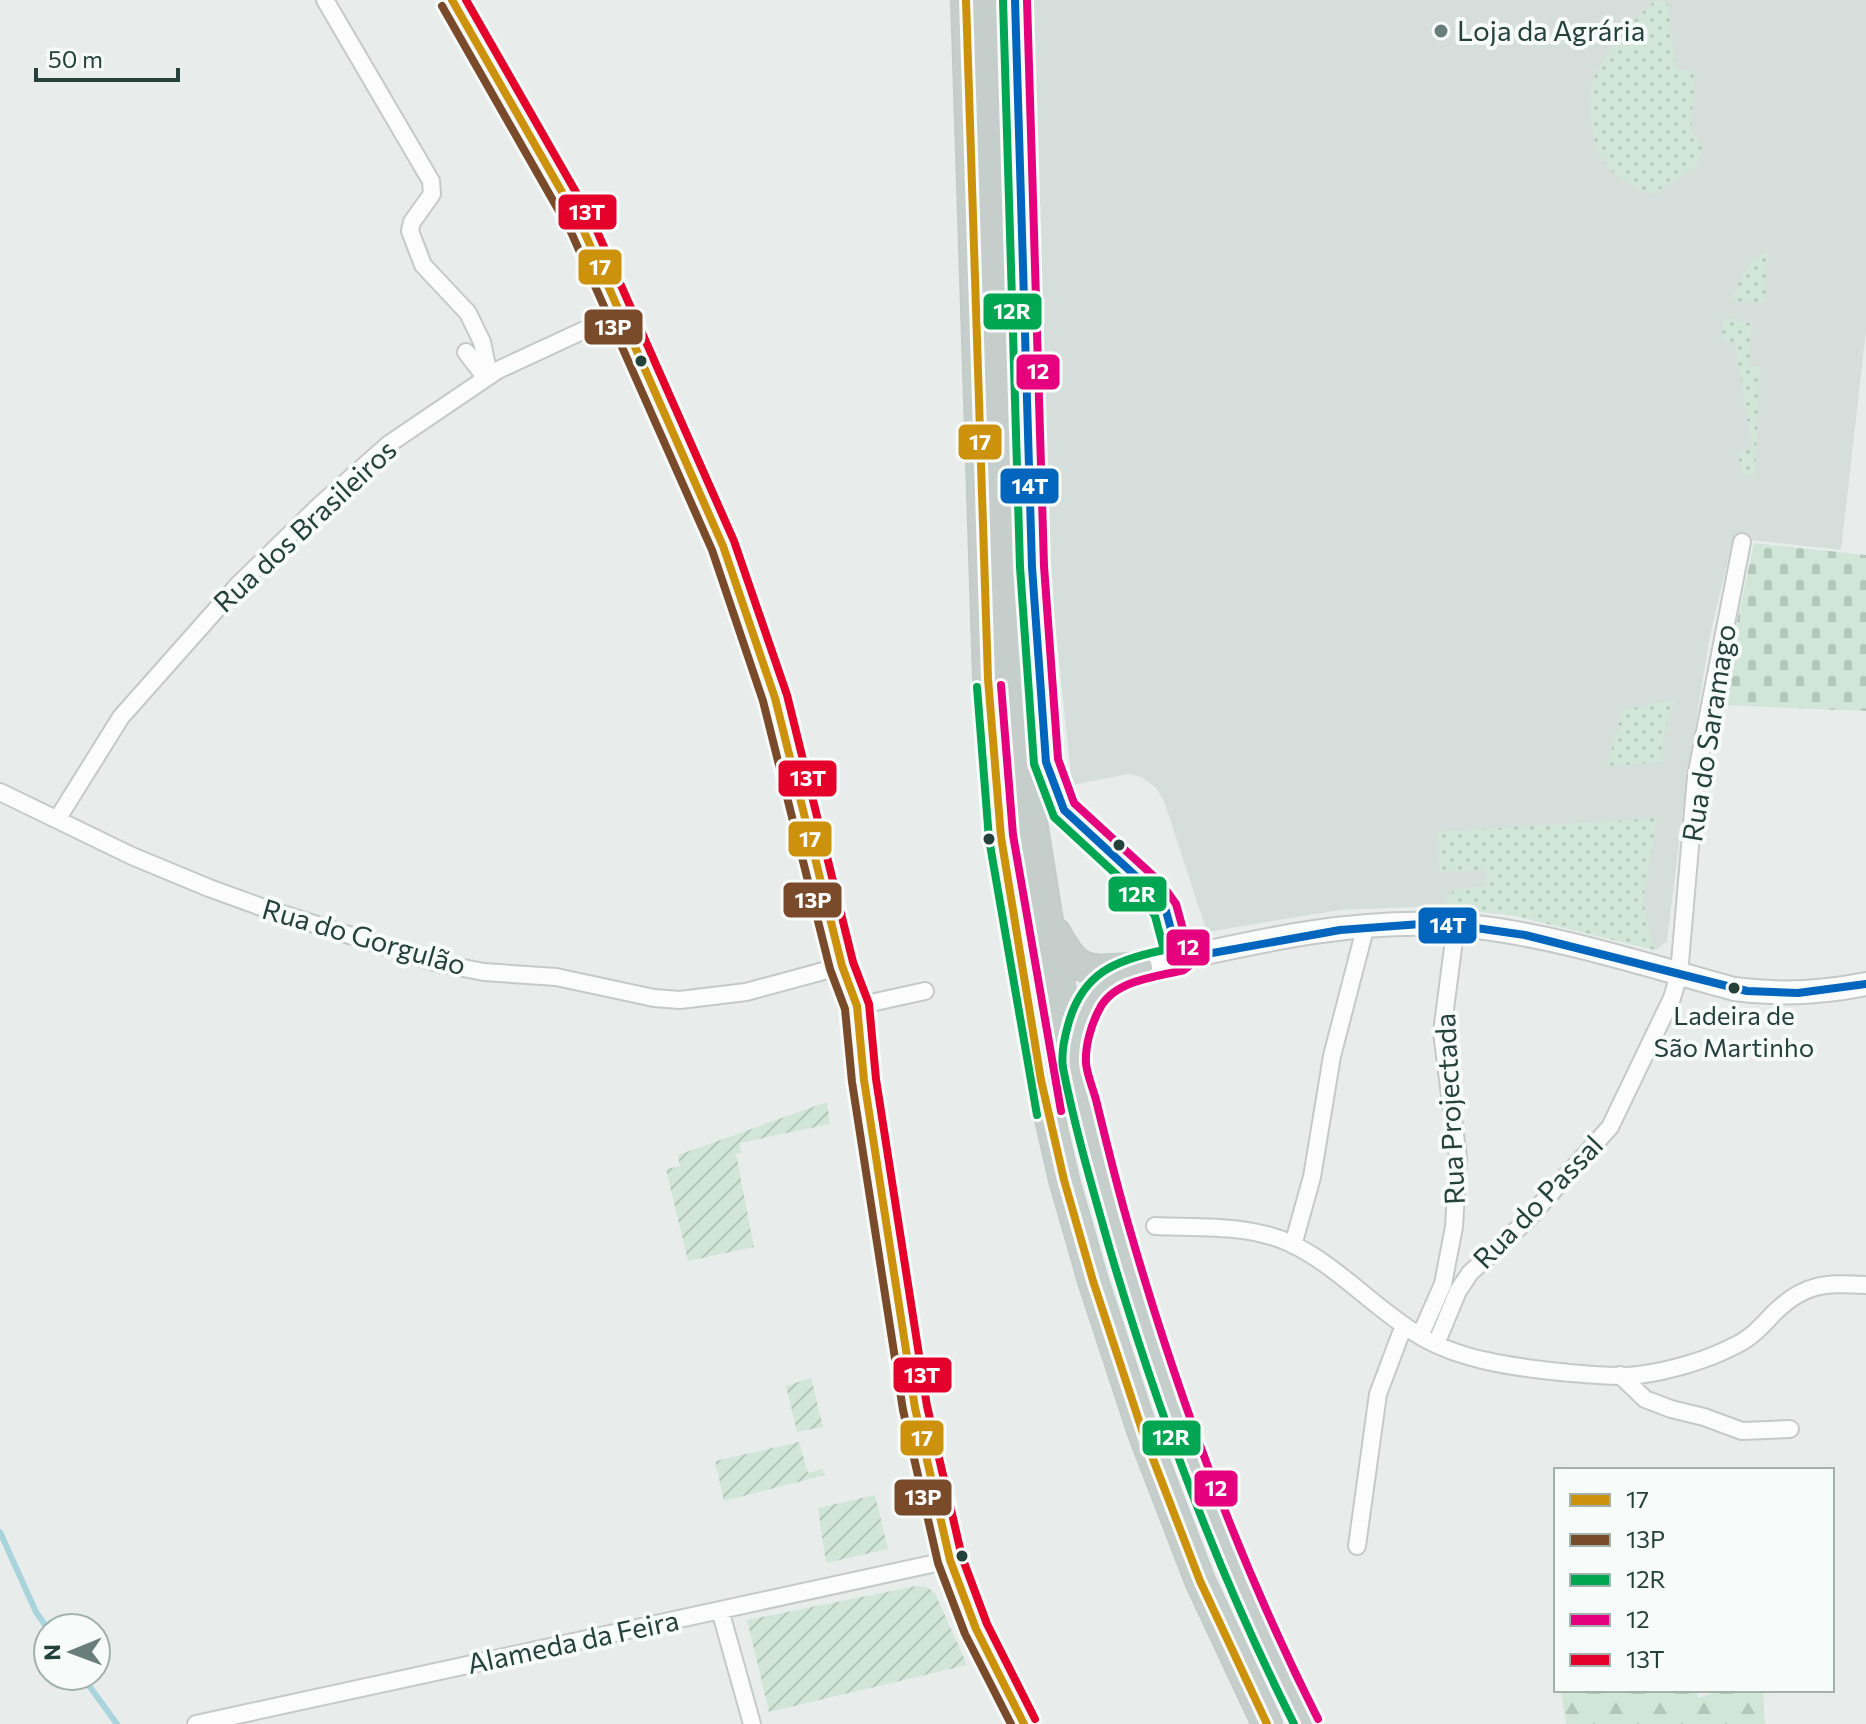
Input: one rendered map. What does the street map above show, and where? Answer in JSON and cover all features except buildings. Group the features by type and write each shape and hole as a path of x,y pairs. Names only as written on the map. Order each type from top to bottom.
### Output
{"highway":[{"path":"966,0 988,679 1001,837 1041,1080 1064,1180 1093,1281 1143,1433 1200,1581 1267,1724"},
{"path":"992,0 1013,677 1047,914 1074,1061 1102,1178 1137,1302 1185,1441 1233,1564 1307,1724"},
{"path":"1047,914 1068,957 1079,965 1105,970 1138,968"},
{"path":"1074,1061 1083,1017 1091,998 1107,983 1138,968"}],"street":[{"path":"325,0 431,181 432,194 412,222 410,231 423,265 468,313 482,342 486,378"},
{"path":"452,0 582,227 723,546 775,698 842,966 857,1006 864,1080 915,1408 950,1560 976,1629 1024,1724"},
{"path":"1015,0 1032,567 1046,762 1064,810 1160,902 1166,911 1179,959"},
{"name":"Rua dos Brasileiros","path":"58,818 121,717 238,585 319,506 389,444 486,378 621,313"},
{"path":"466,352 486,378"},
{"name":"Rua do Saramago","path":"1679,974 1696,777 1742,542"},
{"name":"Rua do Gorgulão","path":"0,792 132,856 264,908 437,963 484,972 556,977 639,995 680,1000 746,992 842,966"},
{"path":"1293,1245 1312,1177 1332,1056 1366,925"},
{"path":"1138,968 1320,930 1366,925 1456,925 1551,940 1734,989 1776,993 1816,992 1866,984"},
{"name":"Rua Projectada","path":"1420,1336 1443,1284 1454,1227 1458,1158 1442,1032 1456,925"},
{"name":"Rua do Passal","path":"1436,1344 1458,1291 1470,1273 1526,1221 1610,1127 1672,998 1679,974"},
{"path":"857,1006 925,991"},
{"path":"1155,1226 1254,1231 1293,1245 1420,1336 1467,1355 1518,1367 1636,1376 1709,1357 1738,1345 1789,1298 1801,1291 1834,1283 1866,1285"},
{"path":"1357,1546 1378,1394 1404,1325"},
{"path":"1620,1375 1645,1399 1671,1409 1742,1431 1790,1429"},
{"name":"Alameda da Feira","path":"203,1723 950,1560"},
{"path":"720,1610 752,1724"}],"shaded area":[{"path":"1032,0 1866,0 1866,331 1841,550 1733,538 1709,640 1686,787 1667,941 1656,950 1511,914 1440,906 1340,910 1207,932 1165,804 1157,789 1142,777 1129,774 1072,785 1047,546"}],"green space":[{"path":"1656,0 1667,2 1676,68 1695,72 1691,130 1703,147 1694,169 1651,194 1620,178 1605,163 1593,134 1590,98 1594,78 1605,57"},
{"path":"1768,252 1765,302 1733,301 1744,272"},
{"path":"1724,317 1752,324 1749,366 1760,366 1755,476 1745,475 1741,470 1738,453 1752,449 1735,343 1722,339"},
{"path":"1754,543 1866,555 1866,711 1719,705"},
{"path":"1674,700 1663,739 1663,762 1607,766 1623,710"},
{"path":"1657,818 1643,901 1654,950 1511,915 1440,908 1455,889 1487,886 1485,870 1440,872 1437,832"},
{"path":"827,1102 830,1124 740,1143 741,1153 736,1154 754,1247 688,1261 666,1169 680,1166 678,1155"},
{"path":"811,1378 823,1427 797,1432 786,1386"},
{"path":"799,1442 808,1473 822,1469 825,1475 724,1501 715,1461"},
{"path":"875,1495 888,1549 826,1563 818,1508"},
{"path":"916,1586 927,1587 935,1593 967,1665 769,1712 747,1620"},
{"path":"1561,1692 1697,1692 1698,1698 1717,1692 1763,1692 1765,1724 1566,1724"}],"waterway":[{"path":"0,1532 36,1612"},
{"path":"94,1692 117,1724"}],"transit line":[{"name":"17","path":"452,0 582,227 723,546 775,698 842,966 857,1006 864,1080 915,1408 950,1560 976,1629 1024,1724"},
{"name":"13T","path":"466,0 593,222 734,541 787,695 853,962 869,1004 876,1079 927,1406 962,1557 987,1624 1035,1719"},
{"name":"17","path":"966,0 988,679 1001,837 1041,1080 1064,1180 1093,1281 1143,1433 1200,1581 1267,1724"},
{"name":"12R","path":"1003,0 1020,567 1034,764 1054,817 1144,900 1155,916 1164,950 1116,964 1092,981 1074,1007 1063,1046 1063,1068 1110,1250 1169,1432 1240,1609 1294,1724"},
{"name":"14T","path":"1015,0 1032,567 1046,762 1064,810 1153,892 1166,911 1179,959 1340,930 1421,924 1525,935 1747,991 1798,993 1866,984"},
{"name":"12","path":"1027,0 1044,566 1058,759 1074,803 1161,883 1176,904 1191,958 1184,970 1136,981 1114,992 1106,1000 1089,1036 1087,1068 1129,1227 1189,1416 1236,1539 1318,1719"},
{"name":"13P","path":"442,6 571,232 712,550 763,701 830,969 845,1009 852,1082 903,1410 938,1563 965,1634 1011,1724"},
{"name":"12","path":"1001,685 1013,835 1061,1111"},
{"name":"12R","path":"977,687 989,839 1037,1115"}],"place":[{"name":"Loja da Agrária","path":"1441,31"},
{"name":"Ladeira de São Martinho","path":"1734,988"}]}
